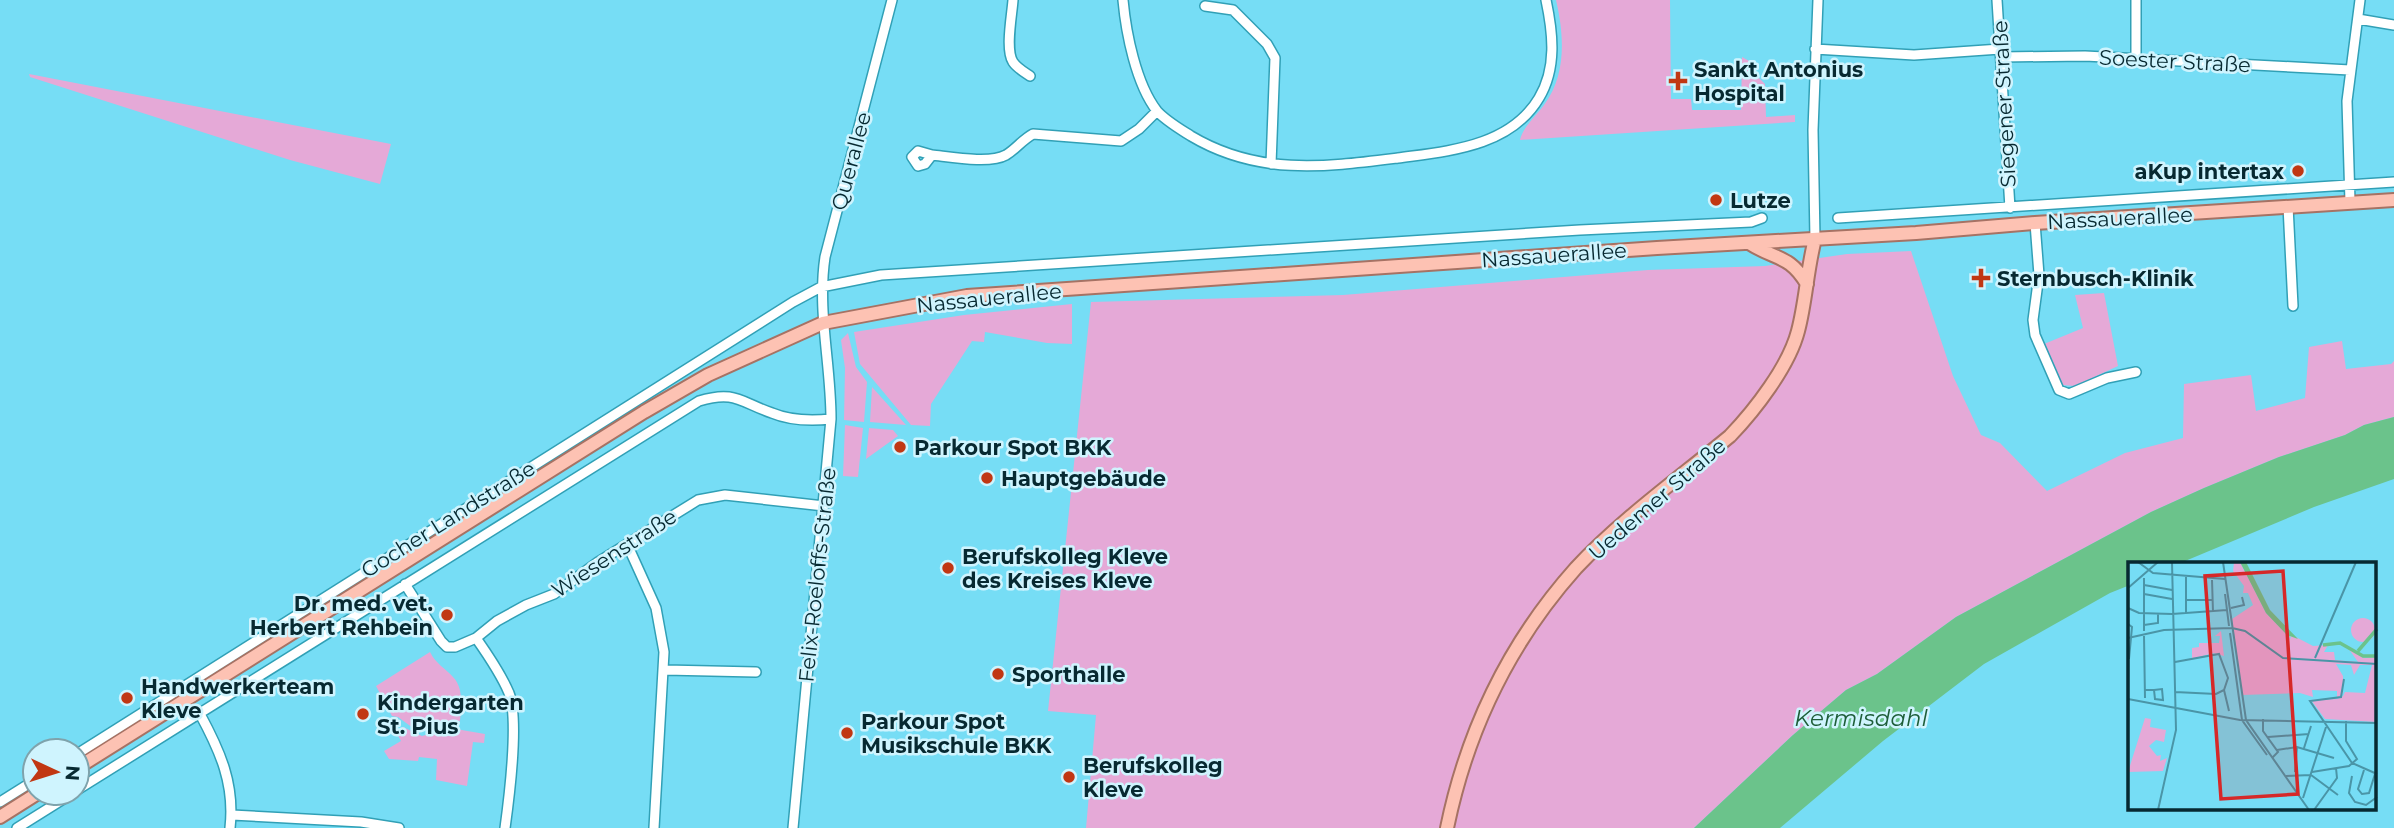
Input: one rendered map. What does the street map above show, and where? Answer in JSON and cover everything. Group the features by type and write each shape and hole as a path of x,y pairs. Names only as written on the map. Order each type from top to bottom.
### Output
{"main road":[{"name":"Nassauerallee","path":"823,323 967,296 2394,200"},
{"name":"Uedemer Straße","path":"1447,828 1462,765 1476,728 1515,651 1542,610 1577,568 1629,518 1730,436 1745,421 1771,384 1794,345 1815,239"},
{"path":"1749,243 1765,253 1788,261 1807,284"},
{"name":"Gocher Landstraße","path":"91,759 644,412 708,374 823,323"},
{"path":"0,817 21,804"}],"street":[{"name":"Querallee","path":"823,323 821,287 827,248 892,0"},
{"path":"1013,0 1010,59 1030,76"},
{"path":"1123,0 1134,58 1144,87 1157,111 1175,126 1227,153 1271,164 1313,167 1371,163 1465,148 1488,141 1508,129 1531,109 1547,83 1553,54 1552,27 1546,0"},
{"path":"1815,239 1813,130 1818,0"},
{"name":"Siegener Straße","path":"1997,0 2010,208"},
{"path":"2136,0 2136,58"},
{"path":"2350,202 2347,125 2350,70 2360,0"},
{"path":"1205,6 1233,10 1267,44 1275,58 1271,164"},
{"path":"2358,19 2394,25"},
{"name":"Soester Straße","path":"1815,50 1914,55 2001,53 2136,58 2350,70"},
{"path":"932,155 994,158 1005,156 1032,134 1122,141 1139,130 1157,111"},
{"name":"Nassauerallee","path":"1838,218 2394,181"},
{"path":"2288,206 2293,306"},
{"name":"Nassauerallee","path":"821,287 881,275 1580,230 1751,222 1762,218"},
{"path":"2035,223 2039,275 2033,320 2035,335 2059,390 2069,394 2107,378 2136,372"},
{"name":"Gocher Landstraße","path":"91,745 784,307 821,287"},
{"name":"Felix-Roeloffs-Straße","path":"793,828 831,419 831,385 823,323"},
{"name":"Gocher Landstraße","path":"91,781 699,401 728,395 774,415 800,420 831,419"},
{"name":"Wiesenstraße","path":"405,584 447,648 455,648 476,638 506,616 554,594 698,500 724,495 824,506"},
{"path":"627,544 656,608 662,632 665,670 654,828"},
{"path":"476,638 510,695 513,713 505,828"},
{"path":"665,670 756,672"},
{"path":"200,714 227,769 232,815 230,828"},
{"path":"0,802 21,789"},
{"path":"16,828 50,807"},
{"path":"232,815 361,822 399,828"}],"shaded area":[{"path":"1556,0 1670,0 1671,99 1691,99 1692,110 1741,110 1742,57 1751,62 1747,66 1765,84 1766,117 1795,115 1795,122 1520,140 1557,81 1562,40"},
{"path":"29,74 391,144 380,184 290,160 30,77"},
{"path":"1911,251 1953,376 1981,435 2000,443 2047,491 2125,453 2183,438 2184,384 2251,375 2256,411 2305,398 2309,347 2342,341 2346,369 2391,364 2394,361 2394,417 2364,425 2345,435 2279,457 2151,512 1956,617 1877,674 1846,690 1793,735 1694,828 1086,828 1096,715 1048,711 1091,302 1343,295 1648,270 1765,266 1847,254"},
{"path":"2104,293 2118,366 2075,386 2062,385 2044,344 2083,328 2075,295"},
{"path":"1072,304 1072,344 1047,343 985,332 984,342 972,341 931,404 930,426 911,425 860,364 854,332 964,315"},
{"path":"848,333 856,367 867,382 864,422 844,420 845,368 841,340"},
{"path":"872,387 906,425 870,422"},
{"path":"845,425 863,428 858,477 843,476"},
{"path":"869,428 893,430 898,436 866,459"},
{"path":"430,652 459,687 460,721 432,729 413,728 398,717 392,716 376,686"},
{"path":"403,727 422,736 450,728 485,734 484,743 473,742 467,786 436,780 437,759 389,759 384,751 401,741 396,732"}],"water":[{"name":"Kermisdahl","path":"2394,417 2394,479 2314,507 2183,562 2128,562 2128,586 2110,593 1984,664 1883,741 1780,828 1694,828 1793,735 1846,690 1877,674 1956,617 2151,512 2279,457 2345,435 2364,425"}],"place":[{"name":"Sankt Antonius Hospital","path":"1678,81"},
{"name":"aKup intertax","path":"2298,171"},
{"name":"Lutze","path":"1716,200"},
{"name":"Sternbusch-Klinik","path":"1981,278"},
{"name":"Parkour Spot BKK","path":"900,447"},
{"name":"Hauptgebäude","path":"987,478"},
{"name":"Berufskolleg Kleve des Kreises Kleve","path":"948,568"},
{"name":"Dr. med. vet. Herbert Rehbein","path":"447,615"},
{"name":"Sporthalle","path":"998,674"},
{"name":"Handwerkerteam Kleve","path":"127,698"},
{"name":"Kindergarten St. Pius","path":"363,714"},
{"name":"Parkour Spot Musikschule BKK","path":"847,733"},
{"name":"Berufskolleg Kleve","path":"1069,777"}]}
